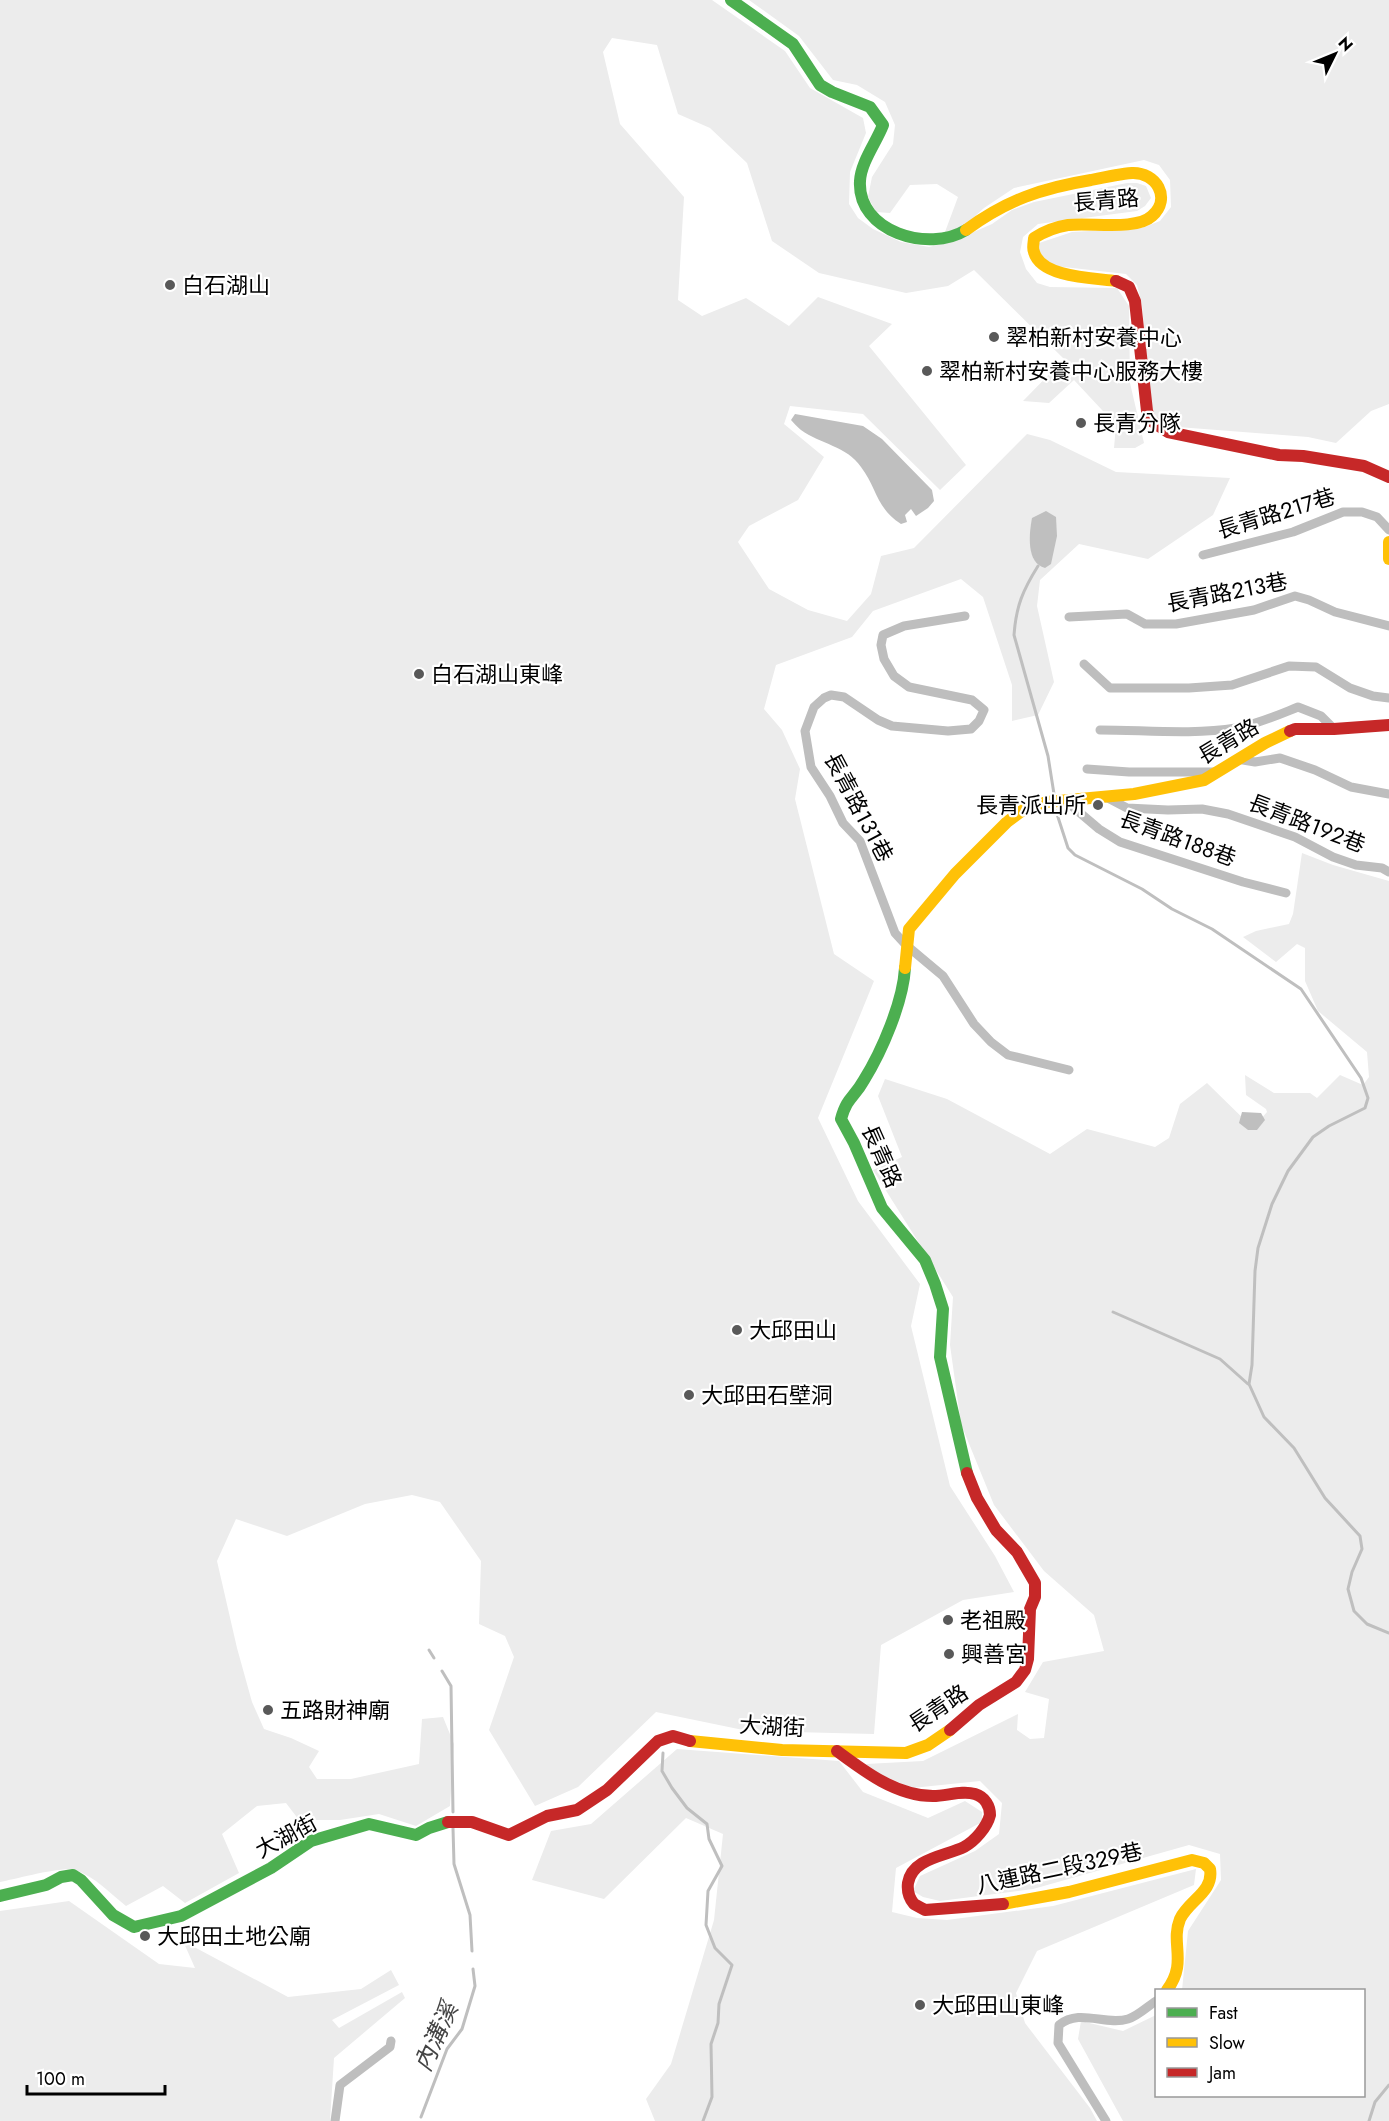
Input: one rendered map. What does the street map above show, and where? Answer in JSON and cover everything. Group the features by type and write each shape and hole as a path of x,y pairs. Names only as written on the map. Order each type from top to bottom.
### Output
{"street":[{"name":"長青路","path":"731,0 793,44 820,85 870,107 883,125 860,179 860,190 865,210 873,219 886,227 910,236 937,240 955,236 998,208 1035,192 1129,173 1150,176 1158,183 1160,201 1157,210 1150,218 1142,222 1118,225 1078,223 1053,226 1034,238 1032,246 1036,260 1045,266 1074,276 1115,280 1129,287 1135,301 1147,411 1150,420 1168,432 1279,455 1364,465 1389,477"},
{"name":"長青路217巷","path":"1203,555 1293,532 1343,512 1362,512 1377,517 1389,530"},
{"path":"1389,542 1389,559"},
{"name":"長青路213巷","path":"1069,617 1127,614 1145,624 1176,624 1254,610 1295,596 1335,612 1389,626"},
{"name":"長青路131巷","path":"965,616 904,626 883,635 881,645 884,659 894,676 909,687 972,700 984,710 979,721 970,729 948,731 892,726 878,720 844,698 831,695 814,707 805,732 811,767 843,823 860,842 895,933 943,976 974,1024 1008,1056 1069,1070"},
{"path":"1084,664 1110,688 1146,689 1232,685 1289,666 1316,667 1350,688 1373,696 1389,698"},
{"path":"1100,730 1236,728 1298,707 1321,716 1334,729"},
{"name":"長青路","path":"837,1751 906,1753 928,1745 980,1705 1016,1682 1025,1670 1028,1659 1030,1609 1035,1597 1035,1583 1029,1570 1017,1552 996,1530 977,1498 964,1464 940,1357 943,1309 935,1284 925,1260 882,1208 842,1119 846,1103 860,1088 876,1059 904,985 909,929 955,874 1007,822 1027,807 1047,802 1106,797 1175,787 1204,780 1289,731 1389,725"},
{"path":"1237,759 1255,762 1280,758 1351,787 1389,794"},
{"path":"1087,769 1129,772 1215,772"},
{"name":"長青路192巷","path":"1106,797 1127,808 1202,809 1228,814 1295,837 1356,865 1382,868 1389,872"},
{"name":"長青路188巷","path":"1066,801 1099,829 1120,842 1232,879 1286,893"},
{"name":"大湖街","path":"0,1896 73,1875 81,1880 113,1915 134,1927 181,1916 271,1868 311,1841 369,1824 416,1835 431,1826 458,1819 509,1835 546,1816 577,1810 607,1790 658,1741 673,1736 690,1741 782,1750 837,1751"},
{"name":"八連路二段329巷","path":"837,1751 868,1774 898,1789 930,1797 975,1793 984,1798 990,1807 992,1815 986,1827 965,1847 922,1863 911,1873 907,1882 909,1897 916,1906 923,1910 971,1909 1025,1902 1192,1860 1201,1861 1209,1867 1211,1873 1209,1884 1182,1915 1178,1923 1180,1961 1172,1985 1168,1989"},
{"path":"1106,2121 1058,2043 1059,2025 1067,2018 1081,2016 1113,2020 1129,2019 1155,2002"},
{"path":"335,2121 340,2085 390,2047 391,2041"}],"shaded area":[{"path":"0,0 712,0 785,51 810,88 863,118 866,133 850,172 849,204 858,218 873,229 901,242 929,247 953,241 992,224 1012,210 1034,202 1127,183 1146,186 1151,198 1137,211 1038,224 1023,237 1020,252 1026,269 1037,283 1050,287 1117,288 1129,306 1130,383 1144,443 1135,448 1114,448 1116,425 1074,380 1049,403 1023,401 1064,359 974,270 948,286 906,293 819,273 772,241 747,163 710,128 678,114 657,45 612,38 603,52 620,124 684,197 678,300 702,316 746,298 789,326 818,297 892,324 869,346 966,465 940,490 863,414 790,406 784,424 824,457 798,500 749,526 738,542 769,589 808,610 847,621 871,594 881,556 914,548 1027,434 1050,440 1116,472 1230,478 1213,515 1148,559 1079,544 1040,580 1037,606 1054,682 1038,715 1012,721 1012,685 983,597 961,579 873,611 852,637 776,665 764,709 782,730 800,769 795,799 834,954 874,981 818,1118 858,1201 920,1284 911,1326 950,1486 995,1556 1014,1592 963,1600 881,1645 874,1734 748,1731 656,1712 578,1787 535,1806 489,1730 514,1657 505,1636 479,1624 481,1561 440,1502 412,1495 365,1504 287,1536 236,1519 217,1561 252,1702 264,1729 319,1751 309,1767 317,1779 351,1779 419,1764 422,1719 443,1717 454,1744 450,1806 416,1826 379,1814 340,1820 299,1820 286,1803 257,1806 222,1834 239,1873 185,1903 163,1886 126,1906 89,1876 69,1869 0,1882"},
{"path":"749,0 1389,0 1389,404 1371,411 1336,443 1308,437 1165,426 1152,417 1142,305 1137,285 1126,274 1046,265 1039,257 1039,243 1072,232 1142,228 1160,221 1171,207 1170,180 1159,165 1144,160 1014,188 984,208 962,228 945,232 958,197 937,184 910,185 890,213 876,212 868,197 872,177 893,144 895,125 885,102 857,85 833,80 799,36"},
{"path":"795,414 863,426 882,439 932,490 934,501 916,516 911,509 905,515 907,522 901,524 886,511 855,460 841,450 801,430 791,420"},
{"path":"1046,511 1056,517 1057,536 1051,564 1045,568 1039,565 1032,554 1030,532 1032,518"},
{"path":"1302,853 1333,865 1389,881 1389,2121 1123,2121 1078,2039 1081,2021 1123,2031 1155,2015 1155,2097 1365,2097 1365,1989 1182,1989 1188,1931 1221,1880 1220,1854 1189,1845 1033,1889 940,1901 923,1897 913,1891 920,1876 975,1851 999,1834 1002,1803 980,1781 912,1788 875,1772 866,1764 923,1761 1018,1714 1017,1730 1030,1739 1044,1738 1049,1699 1025,1692 1043,1662 1104,1651 1094,1615 1044,1571 994,1505 961,1424 950,1345 953,1297 873,1170 902,1157 878,1096 885,1079 947,1099 1050,1154 1087,1129 1155,1147 1169,1138 1180,1104 1207,1083 1253,1128 1267,1112 1246,1095 1245,1075 1274,1093 1310,1093 1317,1098 1340,1075 1363,1085 1369,1077 1367,1052 1318,1011 1305,981 1305,948 1297,944 1276,962 1243,937 1256,931 1289,924 1293,914"},
{"path":"1242,1112 1261,1113 1265,1120 1257,1130 1248,1130 1239,1123"},
{"path":"677,1749 839,1761 863,1792 928,1818 965,1801 982,1812 982,1822 896,1868 892,1912 917,1918 947,1920 1053,1906 1196,1869 1194,1885 1037,1951 1016,1993 1025,2023 1090,2108 1097,2121 655,2121 646,2099 671,2064 714,1920 723,1834 686,1818 604,1899 532,1880 551,1831 591,1824"},
{"path":"69,1901 159,1964 195,1968 183,1941 288,1997 361,1989 391,1970 399,1985 332,2020 339,2028 402,1992 405,1998 334,2058 330,2121 0,2121 0,1911"}],"waterway":[{"path":"1038,566 1021,599 1016,615 1014,635 1048,756 1054,794"},
{"path":"1056,811 1068,848 1075,855 1142,889 1172,909 1212,929 1301,989 1361,1078 1368,1098 1365,1108 1329,1126 1313,1137 1288,1171 1272,1204 1258,1248 1255,1271 1252,1365 1249,1384 1264,1417 1294,1448 1325,1498 1360,1536 1362,1549 1352,1572 1348,1589 1354,1611 1367,1624 1389,1633"},
{"path":"1113,1312 1220,1359 1248,1384"},
{"name":"內溝溪","path":"429,1650 434,1658"},
{"name":"內溝溪","path":"442,1671 451,1686 453,1812"},
{"path":"663,1753 662,1771 687,1808 707,1824 709,1839 722,1866 708,1891 706,1925 715,1948 732,1965 719,2004 718,2023 711,2044 712,2097 703,2121"},
{"name":"內溝溪","path":"453,1828 454,1864 470,1915 472,1951"},
{"name":"內溝溪","path":"421,2117 447,2049 462,2029 475,1986 473,1969"},
{"path":"1369,2121 1375,2102 1389,2085"}],"traffic: fast":[{"path":"731,0 793,44 820,85 870,107 883,125 866,160 860,181 862,199 870,213 882,225 915,238 951,237 966,230"},
{"path":"905,968 896,1011 884,1041 864,1080 846,1106 841,1119 882,1208 925,1260 935,1284 943,1309 940,1357 967,1473"},
{"path":"0,1896 46,1885 61,1877 73,1875 81,1880 113,1915 134,1927 181,1916 271,1868 311,1841 369,1824 416,1835 448,1822"}],"traffic: slow":[{"path":"966,230 1011,203 1041,191 1112,176 1141,174 1154,181 1161,194 1158,209 1145,221 1124,225 1068,225 1042,233 1034,238 1034,252 1039,261 1047,267 1070,275 1116,281"},
{"path":"1389,542 1389,559"},
{"path":"905,968 909,929 955,874 1007,822 1027,807 1047,802 1134,794 1204,780 1265,743 1290,731"},
{"path":"690,1741 782,1750 906,1753 928,1745 950,1730"},
{"path":"1003,1904 1069,1892 1192,1860 1204,1863 1210,1869 1208,1884 1180,1919 1177,1928 1178,1962 1173,1980 1168,1989"}],"traffic: jam":[{"path":"1116,281 1129,287 1135,301 1147,411 1150,420 1168,432 1279,455 1303,456 1364,466 1389,477"},
{"path":"1290,731 1389,725"},
{"path":"950,1730 979,1705 1016,1682 1025,1670 1028,1659 1030,1609 1035,1597 1035,1583 1017,1552 996,1530 977,1498 967,1473"},
{"path":"448,1822 472,1822 509,1835 547,1816 577,1810 607,1790 658,1741 673,1736 690,1741"},
{"path":"837,1751 870,1774 907,1792 933,1796 960,1793 979,1795 988,1805 990,1815 980,1833 964,1847 931,1859 916,1868 908,1883 908,1892 914,1904 925,1910 1003,1904"}],"place":[{"name":"白石湖山","path":"170,285"},
{"name":"翠柏新村安養中心","path":"994,337"},
{"name":"翠柏新村安養中心服務大樓","path":"927,371"},
{"name":"長青分隊","path":"1081,423"},
{"name":"白石湖山東峰","path":"419,674"},
{"name":"長青派出所","path":"1098,805"},
{"name":"大邱田山","path":"737,1330"},
{"name":"大邱田石壁洞","path":"689,1395"},
{"name":"老祖殿","path":"948,1620"},
{"name":"興善宮","path":"949,1654"},
{"name":"五路財神廟","path":"268,1710"},
{"name":"大邱田土地公廟","path":"145,1936"},
{"name":"大邱田山東峰","path":"920,2005"}]}
